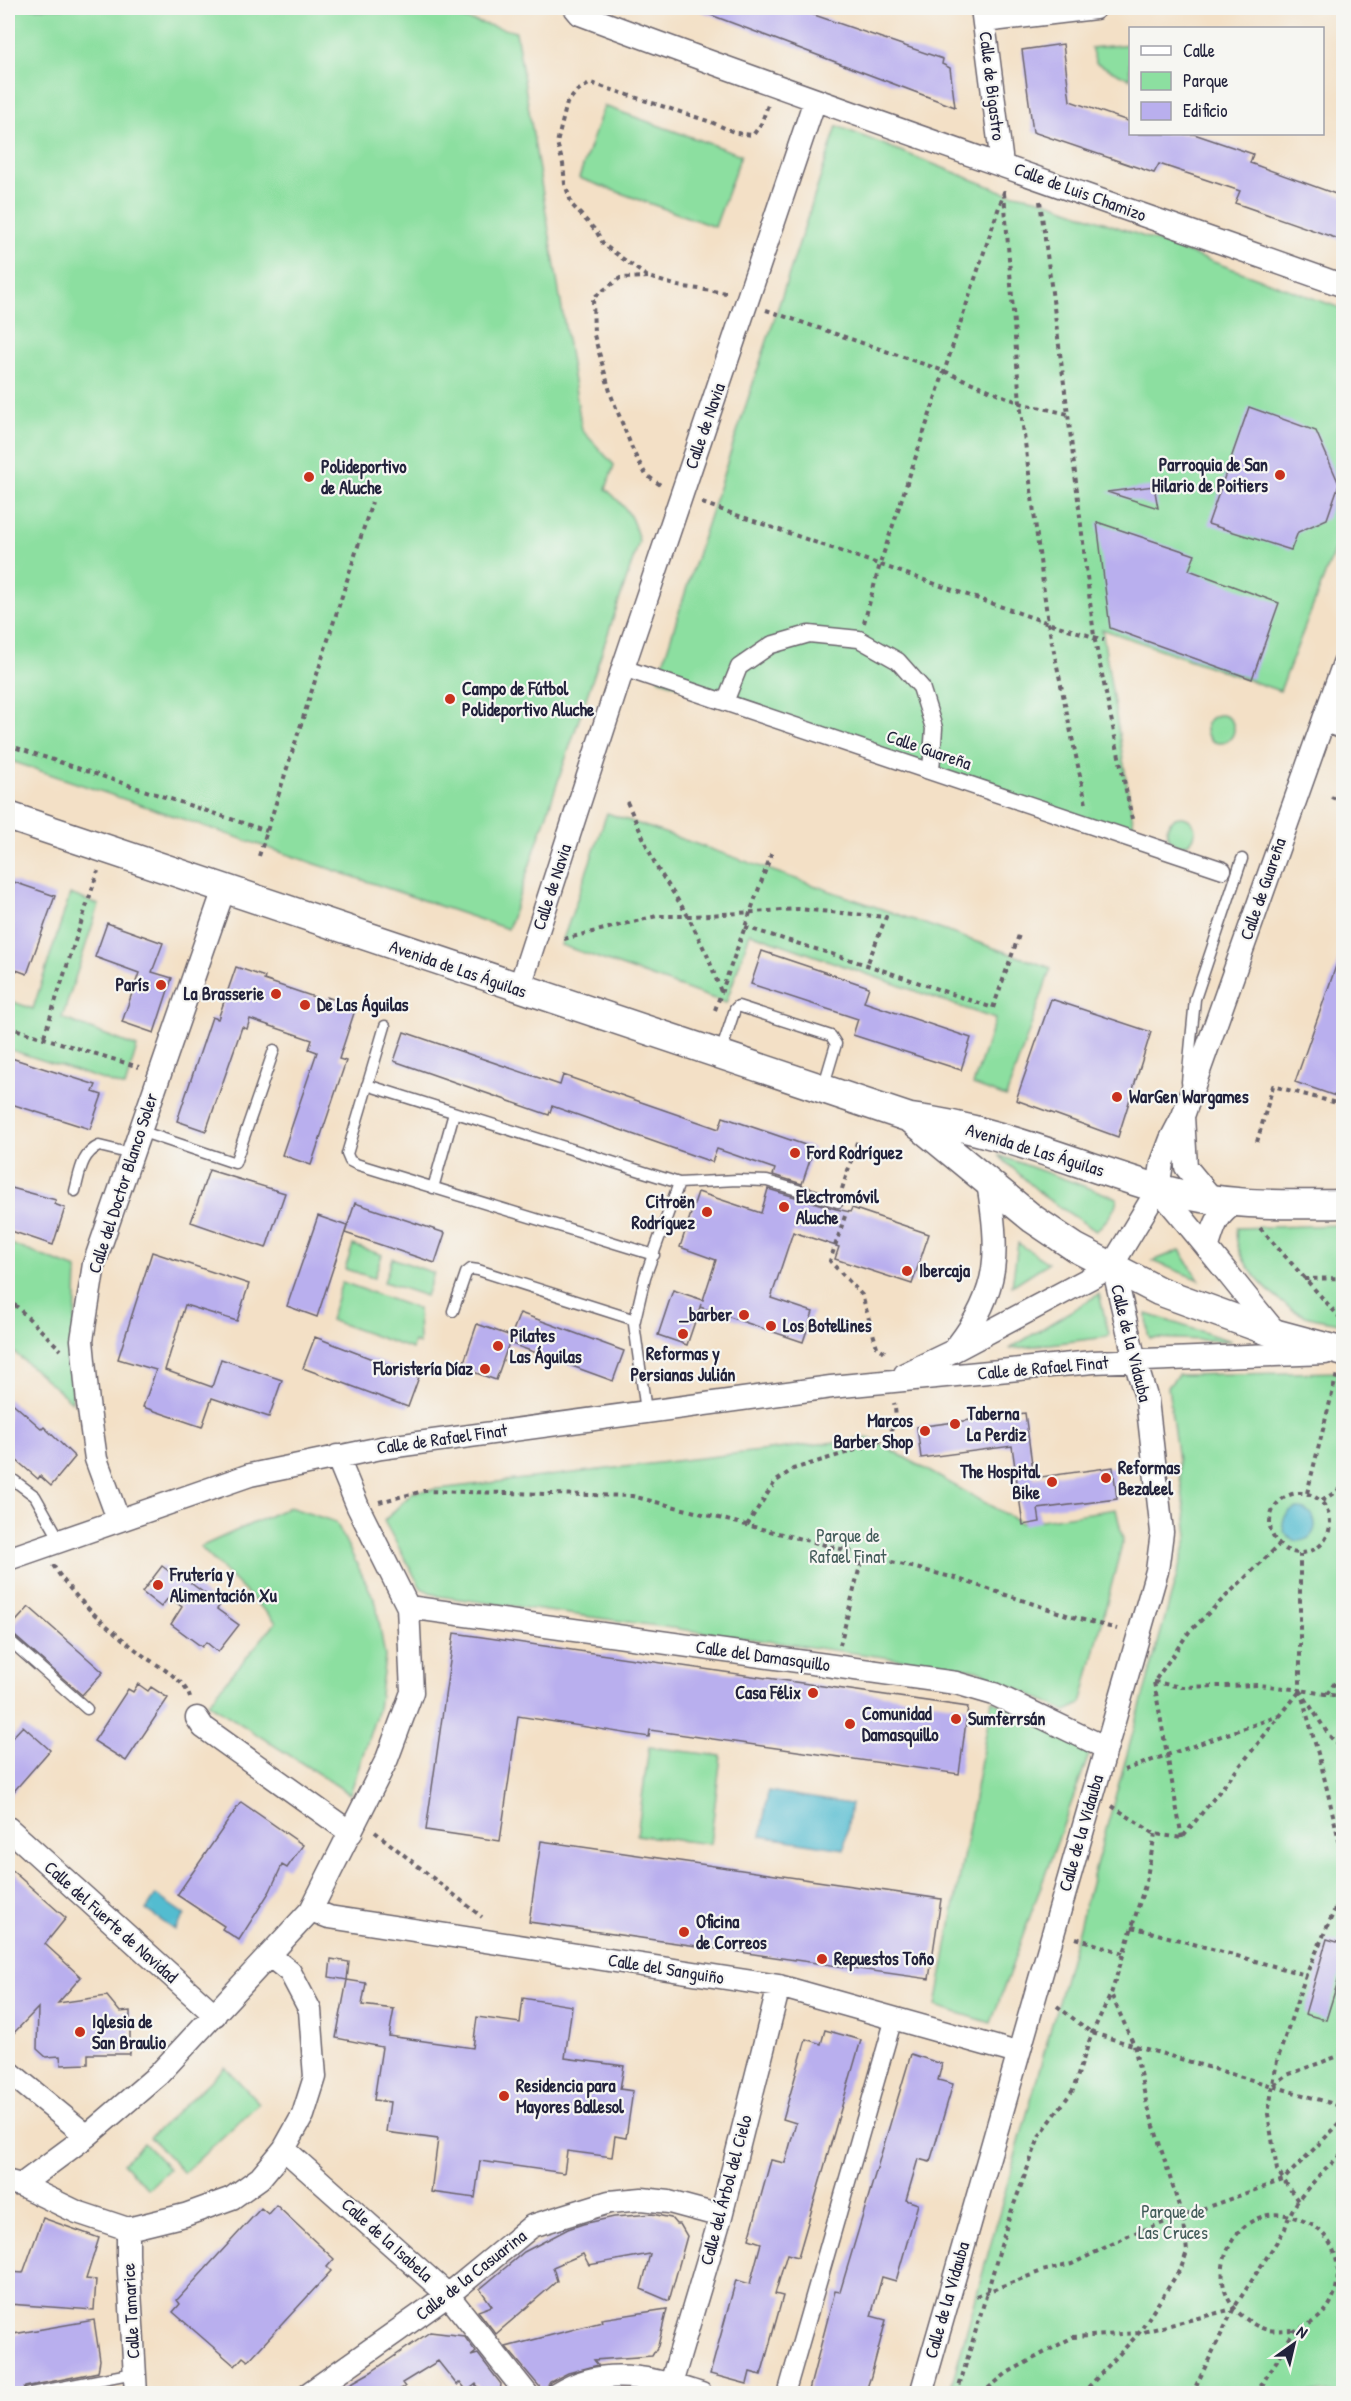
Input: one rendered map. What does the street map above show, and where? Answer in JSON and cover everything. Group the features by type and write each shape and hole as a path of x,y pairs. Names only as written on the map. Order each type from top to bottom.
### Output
{"street":[{"path":"983,14 1095,8"},
{"path":"572,10 774,87 815,100"},
{"name":"Calle de Bigastro","path":"983,14 1002,164"},
{"name":"Calle de Luis Chamizo","path":"815,100 1344,286"},
{"name":"Calle de Navia","path":"519,989 623,668 815,100"},
{"path":"725,702 739,667 771,645 809,634 859,639 898,661 921,687 934,728 931,771"},
{"name":"Calle de Guareña","path":"1158,1189 1162,1163 1171,1139 1183,1116 1333,727 1344,663"},
{"name":"Calle Guareña","path":"623,668 1223,870"},
{"name":"Avenida de Las Águilas","path":"8,816 519,989 910,1118 965,1128 1158,1189 1258,1206 1344,1204"},
{"name":"Calle del Doctor Blanco Soler","path":"118,1519 96,1459 82,1340 94,1264 224,889"},
{"name":"Calle de Guareña","path":"1183,1116 1186,1167 1224,1202"},
{"name":"Avenida de Las Águilas","path":"910,1118 1033,1220 1076,1248 1159,1291 1340,1358"},
{"name":"Calle de Rafael Finat","path":"953,1351 979,1314 989,1293 994,1270 994,1221 988,1183"},
{"path":"1111,1267 1158,1189 1208,1246 1277,1334"},
{"path":"1208,1246 1214,1223 1222,1212 1224,1202"},
{"name":"Calle de Rafael Finat","path":"892,1387 953,1351 1111,1267"},
{"name":"Calle de la Vidauba","path":"921,2394 1017,2053 1142,1626 1161,1550 1162,1532 1147,1400 1111,1267"},
{"name":"Calle de Rafael Finat","path":"8,1558 249,1475 337,1456 646,1411 892,1387 1093,1362 1340,1358"},
{"path":"14,2183 87,2136 158,2075 311,1910 387,1759 412,1692 408,1607 358,1507 337,1456"},
{"name":"Calle del Damasquillo","path":"408,1607 956,1683 994,1694 1106,1748"},
{"path":"197,1718 202,1727 354,1826"},
{"name":"Calle del Fuerte de Navidad","path":"8,1828 215,2015"},
{"name":"Calle del Sanguiño","path":"311,1910 329,1917 779,1986 1017,2053"},
{"path":"14,2183 77,2212 128,2229 185,2215 232,2198 260,2178 284,2149 303,2115 315,2077 310,2010 290,1972 269,1955"},
{"name":"Calle del Árbol del Cielo","path":"669,2389 722,2216 779,1986"},
{"path":"786,2394 894,2018"},
{"path":"8,2071 87,2136"},
{"name":"Calle de la Isabela","path":"284,2149 448,2295 527,2394"},
{"name":"Calle de la Casuarina","path":"309,2394 448,2295 532,2226 609,2202 642,2199 669,2202 722,2216"},
{"name":"Calle Tamarice","path":"128,2229 135,2384"},
{"path":"556,2394 581,2381 603,2375 640,2378 669,2389 701,2394"}],"lane":[{"path":"1183,1116 1195,999 1242,859"},
{"path":"720,1056 735,1010 738,1006 743,1007 831,1036 836,1040 822,1089"},
{"path":"385,1026 347,1154 350,1161 654,1255"},
{"path":"140,1131 235,1163 274,1050"},
{"path":"367,1085 679,1184 737,1180 767,1181 838,1202"},
{"path":"433,1188 454,1113"},
{"path":"75,1191 89,1150 99,1146 132,1154"},
{"path":"646,1411 635,1320 643,1285 679,1184"},
{"path":"453,1311 466,1273 471,1269 635,1320"},
{"path":"8,1476 35,1496 51,1543"},
{"path":"8,1640 87,1709"},
{"path":"26,2394 135,2384"}],"path":[{"path":"648,277 604,245 596,231 572,205 557,144 567,103 578,91 591,83 736,132 753,135 761,124 774,87"},
{"path":"1002,164 1020,402 1048,623 1090,825"},
{"path":"1004,192 1013,194"},
{"path":"859,639 879,564 1004,192"},
{"path":"1031,197 1040,199 1094,636 1136,840"},
{"path":"1068,414 1020,402 944,371 747,302 721,290 678,286 648,277 620,278 593,298 594,335 611,395 634,453 646,475 664,488 1048,623 1104,640"},
{"path":"259,856 372,502"},
{"path":"8,745 267,831"},
{"path":"1331,797 1344,802"},
{"path":"627,802 656,866 688,916 708,957 721,992"},
{"path":"44,1036 105,848"},
{"path":"715,1010 772,852"},
{"path":"564,939 657,916 798,909 886,917 867,965"},
{"path":"745,927 993,1008 1019,935"},
{"path":"8,1027 44,1036 159,1073"},
{"path":"1257,1142 1273,1086 1344,1105"},
{"path":"858,1139 838,1202 848,1207 830,1261 862,1295 877,1347 888,1354"},
{"path":"1258,1225 1342,1320"},
{"path":"1304,1279 1344,1278"},
{"path":"8,1298 66,1355"},
{"path":"1307,1493 1340,1358"},
{"path":"747,1525 775,1482 793,1469 882,1440 892,1430 897,1417 892,1387"},
{"path":"1322,1502 1344,1486"},
{"path":"358,1507 424,1491 632,1496 955,1578 1117,1629 1114,1639"},
{"path":"1307,1493 1322,1502 1328,1510 1330,1530 1319,1547 1300,1554 1293,1553 1279,1545 1270,1528 1270,1518 1279,1500 1287,1495 1307,1493"},
{"path":"51,1543 67,1587 139,1653 187,1688 197,1718"},
{"path":"1182,1838 1154,1682 1189,1632 1279,1545"},
{"path":"838,1651 863,1554"},
{"path":"1298,2201 1277,2170 1268,2114 1272,2086 1277,2061 1306,1976 1342,1893 1342,1854 1321,1764 1300,1690 1300,1554"},
{"path":"1327,1695 1344,1670"},
{"path":"1154,1682 1182,1687 1260,1685 1344,1697"},
{"path":"1182,1838 1300,1690"},
{"path":"1300,1690 1328,1734 1344,1752"},
{"path":"1124,1770 1279,1716"},
{"path":"1112,1806 1155,1834 1182,1838"},
{"path":"354,1826 484,1918"},
{"path":"957,2394 1010,2215 1040,2135 1073,2090 1092,2033 1111,1994 1146,1882 1155,1834"},
{"path":"1132,1927 1306,1976"},
{"path":"1076,1938 1124,1953"},
{"path":"1083,2394 1139,2333 1181,2268 1187,2252 1181,2217 1146,2101 1134,2045 1119,2017 1111,1994"},
{"path":"1057,2006 1092,2033 1344,2107"},
{"path":"1272,2086 1287,2074 1344,2054"},
{"path":"976,2296 1042,2271 1072,2264 1132,2234 1283,2180 1344,2119"},
{"path":"1192,2394 1234,2308 1285,2229 1288,2215 1344,2151"},
{"path":"1272,2214 1288,2215 1304,2220 1322,2233 1334,2251 1338,2266 1338,2284 1331,2302 1320,2317 1295,2330 1266,2330 1248,2322 1234,2308 1226,2293 1222,2276 1224,2258 1231,2242 1242,2229 1272,2214"},
{"path":"1338,2266 1344,2259"},
{"path":"981,2394 1007,2373 1073,2337 1139,2333 1234,2308"},
{"path":"1258,2394 1295,2330"}],"green space":[{"name":"Polideportivo de Aluche","path":"8,8 421,8 516,32 582,430 614,465 606,489 628,512 639,542 508,929 8,760"},
{"path":"1129,44 1129,79 1096,63 1091,48"},
{"path":"604,106 741,155 715,227 579,178"},
{"path":"837,126 1004,192 1040,199 1343,309 1343,528 1280,691 1102,629 1136,840 658,679"},
{"path":"1220,715 1230,719 1234,729 1230,739 1220,743 1210,739 1206,729 1210,719"},
{"path":"607,813 1051,968 1006,1097 973,1085 995,1019 750,933 726,1003 561,945"},
{"path":"1181,817 1191,821 1195,831 1191,841 1181,845 1171,841 1167,831 1171,821"},
{"path":"70,894 99,905 62,1018 137,1047 125,1087 8,1049 8,1000 33,1009"},
{"path":"998,1155 1117,1198 1115,1207 1096,1231 1046,1198"},
{"path":"1343,1225 1343,1324 1306,1316 1282,1303 1248,1267 1237,1241 1237,1228"},
{"path":"8,1243 77,1269 72,1402 8,1347"},
{"path":"1018,1243 1048,1263 1012,1286"},
{"path":"353,1245 382,1255 374,1278 345,1269"},
{"path":"1180,1250 1199,1280 1153,1261"},
{"path":"392,1258 434,1273 426,1296 384,1282"},
{"path":"342,1282 418,1309 419,1344 414,1342 412,1349 330,1320"},
{"path":"1099,1294 1109,1334 1107,1337 1009,1349"},
{"path":"1147,1314 1231,1341 1150,1338"},
{"name":"Parque de Las Cruces","path":"1343,1372 1343,2393 949,2394 1188,1535 1168,1387 1178,1375"},
{"name":"Parque de Rafael Finat","path":"870,1438 1021,1523 1116,1509 1123,1540 1081,1704 1066,1711 978,1670 438,1596 421,1588 384,1521 413,1492"},
{"path":"289,1507 336,1522 376,1603 385,1657 378,1709 350,1794 208,1703 276,1622 200,1547"},
{"path":"992,1700 1091,1749 991,2023 936,2006"},
{"path":"649,1747 721,1756 710,1844 637,1835"},
{"path":"225,2067 259,2103 184,2173 150,2137"},
{"path":"144,2143 169,2169 148,2189 123,2163"}],"water":[{"path":"1299,1509 1310,1514 1315,1525 1310,1536 1299,1541 1288,1536 1283,1525 1288,1514"},
{"path":"768,1791 851,1804 844,1849 761,1836"},
{"path":"156,1895 185,1915 175,1930 146,1910"}],"building":[{"path":"794,8 943,59 942,64 950,68 955,107 695,9"},
{"path":"1063,44 1070,101 1129,121 1129,135 1197,135 1253,154 1250,163 1344,197 1344,241 1235,203 1240,191 1159,164 1154,173 1033,132 1022,50"},
{"name":"Parroquia de San Hilario de Poitiers","path":"1249,407 1316,431 1339,484 1327,519 1298,532 1291,550 1208,524"},
{"path":"1154,486 1158,508 1107,492"},
{"path":"1097,522 1195,555 1189,570 1279,603 1252,679 1110,628"},
{"path":"8,880 55,896 27,974 8,967"},
{"path":"107,923 163,943 152,972 172,978 154,1033 122,1022 139,973 95,957"},
{"path":"762,951 869,987 864,1002 971,1038 961,1070 853,1035 858,1019 751,984"},
{"path":"1341,952 1344,952 1344,1099 1295,1082"},
{"path":"236,967 265,977 264,980 326,1001 327,997 356,1007 339,1059 346,1061 311,1165 282,1155 317,1052 309,1049 312,1040 250,1019 247,1029 242,1027 206,1131 177,1121 212,1017 218,1019"},
{"path":"1051,999 1151,1032 1118,1137 1016,1100"},
{"path":"404,1032 560,1085 563,1075 719,1129 723,1117 814,1148 802,1184 773,1175 775,1169 717,1149 712,1162 552,1106 549,1115 394,1061"},
{"path":"8,1057 96,1085 93,1092 102,1095 90,1129 8,1103"},
{"path":"209,1170 285,1193 266,1248 191,1222"},
{"path":"8,1187 56,1200 54,1204 65,1208 53,1245 8,1230"},
{"path":"768,1189 836,1209 850,1212 852,1208 929,1234 912,1284 835,1259 839,1247 793,1232 771,1298 813,1312 803,1342 700,1307 701,1304 687,1345 658,1335 673,1290 703,1300 716,1260 680,1247 698,1192 761,1213"},
{"path":"355,1203 445,1233 435,1263 345,1233"},
{"path":"318,1216 347,1226 317,1317 287,1306"},
{"path":"152,1252 249,1284 237,1321 185,1305 165,1370 212,1387 221,1359 282,1380 269,1417 212,1398 202,1427 143,1407 156,1370 118,1359"},
{"path":"520,1313 624,1351 613,1381 509,1343 496,1380 462,1368 477,1324 511,1336"},
{"path":"315,1337 419,1377 408,1407 303,1368"},
{"path":"8,1399 42,1429 44,1427 75,1457 51,1486 40,1476 38,1479 8,1453"},
{"path":"1025,1413 1034,1478 1113,1467 1117,1499 1038,1509 1040,1522 1023,1525 1012,1446 921,1458 917,1427"},
{"path":"162,1566 182,1581 184,1578 220,1605 217,1609 239,1625 218,1652 206,1642 202,1647 171,1624 182,1607 169,1597 161,1607 142,1592"},
{"path":"29,1607 103,1672 82,1695 8,1630"},
{"path":"454,1633 968,1707 959,1774 650,1730 649,1737 518,1716 500,1841 426,1830"},
{"path":"138,1684 148,1691 151,1687 168,1698 126,1761 94,1741 128,1689 133,1692"},
{"path":"23,1726 50,1750 8,1798 8,1742"},
{"path":"241,1802 303,1845 287,1868 282,1865 270,1891 239,1940 222,1929 224,1926 177,1895"},
{"path":"541,1841 941,1899 929,1979 529,1922"},
{"path":"8,1867 66,1918 45,1944 81,1977 58,2003 107,1996 120,2012 130,2011 130,2054 88,2054 88,2064 61,2065 60,2056 46,2057 37,2049 38,2008 8,2039"},
{"path":"1327,1939 1344,1944 1344,1962 1326,2020 1305,2014"},
{"path":"331,1959 349,1962 347,1980 329,1977"},
{"name":"Residencia para Mayores Ballesol","path":"347,1980 366,1983 362,2005 394,2009 389,2036 473,2048 477,2017 520,2023 523,1998 572,2006 565,2058 624,2066 620,2089 633,2091 626,2138 615,2136 612,2157 567,2151 564,2173 480,2161 475,2198 431,2192 438,2139 386,2132 390,2102 374,2100 382,2047 336,2038"},
{"path":"825,2030 861,2040 798,2257 787,2254 775,2294 783,2296 761,2375 750,2372 747,2384 710,2374 736,2280 750,2284 761,2243 749,2239 771,2160 785,2163 796,2123 783,2119 806,2039 821,2044"},
{"path":"911,2054 942,2064 938,2080 953,2084 930,2162 918,2159 906,2200 918,2204 896,2281 882,2277 871,2316 886,2320 871,2376 865,2394 808,2394 835,2291 840,2292"},
{"path":"276,2205 334,2259 327,2267 331,2271 248,2361 243,2357 235,2366 173,2312 180,2304 177,2300 261,2208 268,2214"},
{"path":"652,2214 671,2218 676,2224 680,2224 687,2236 669,2301 641,2289 650,2254 589,2265 583,2254 553,2267 557,2281 496,2334 478,2311 492,2306 480,2289 524,2252 568,2229 583,2224 614,2217"},
{"path":"43,2218 99,2238 86,2279 96,2280 94,2310 8,2304 10,2272 23,2273"},
{"path":"667,2309 658,2346 652,2356 594,2360 598,2365 568,2373 550,2382 544,2392 506,2347 602,2322 601,2319"},
{"path":"94,2320 100,2360 98,2372 25,2387 19,2394 8,2394 8,2335"},
{"path":"430,2332 464,2336 476,2352 471,2356 478,2354 501,2384 500,2394 483,2394 476,2384 467,2391 460,2382 457,2385 438,2361 402,2383 405,2387 390,2394 332,2394 371,2372"}],"place":[{"name":"Parroquia de San Hilario de Poitiers","path":"1280,475"},
{"name":"Polideportivo de Aluche","path":"309,477"},
{"name":"Campo de Fútbol Polideportivo Aluche","path":"450,699"},
{"name":"París","path":"161,985"},
{"name":"La Brasserie","path":"276,994"},
{"name":"De Las Águilas","path":"305,1005"},
{"name":"WarGen Wargames","path":"1117,1097"},
{"name":"Ford Rodríguez","path":"795,1153"},
{"name":"Electromóvil Aluche","path":"784,1207"},
{"name":"Citroën Rodríguez","path":"707,1212"},
{"name":"Ibercaja","path":"907,1271"},
{"name":"_barber","path":"744,1315"},
{"name":"Los Botellines","path":"771,1326"},
{"name":"Reformas y Persianas Julián","path":"683,1334"},
{"name":"Pilates Las Águilas","path":"498,1346"},
{"name":"Floristería Díaz","path":"485,1369"},
{"name":"Taberna La Perdiz","path":"955,1424"},
{"name":"Marcos Barber Shop","path":"925,1431"},
{"name":"Reformas Bezaleel","path":"1106,1478"},
{"name":"The Hospital Bike","path":"1052,1482"},
{"name":"Frutería y Alimentación Xu","path":"158,1585"},
{"name":"Casa Félix","path":"813,1693"},
{"name":"Sumferrsán","path":"956,1719"},
{"name":"Comunidad Damasquillo","path":"850,1724"},
{"name":"Oficina de Correos","path":"684,1932"},
{"name":"Repuestos Toño","path":"822,1959"},
{"name":"Iglesia de San Braulio","path":"80,2032"},
{"name":"Residencia para Mayores Ballesol","path":"504,2096"}]}
